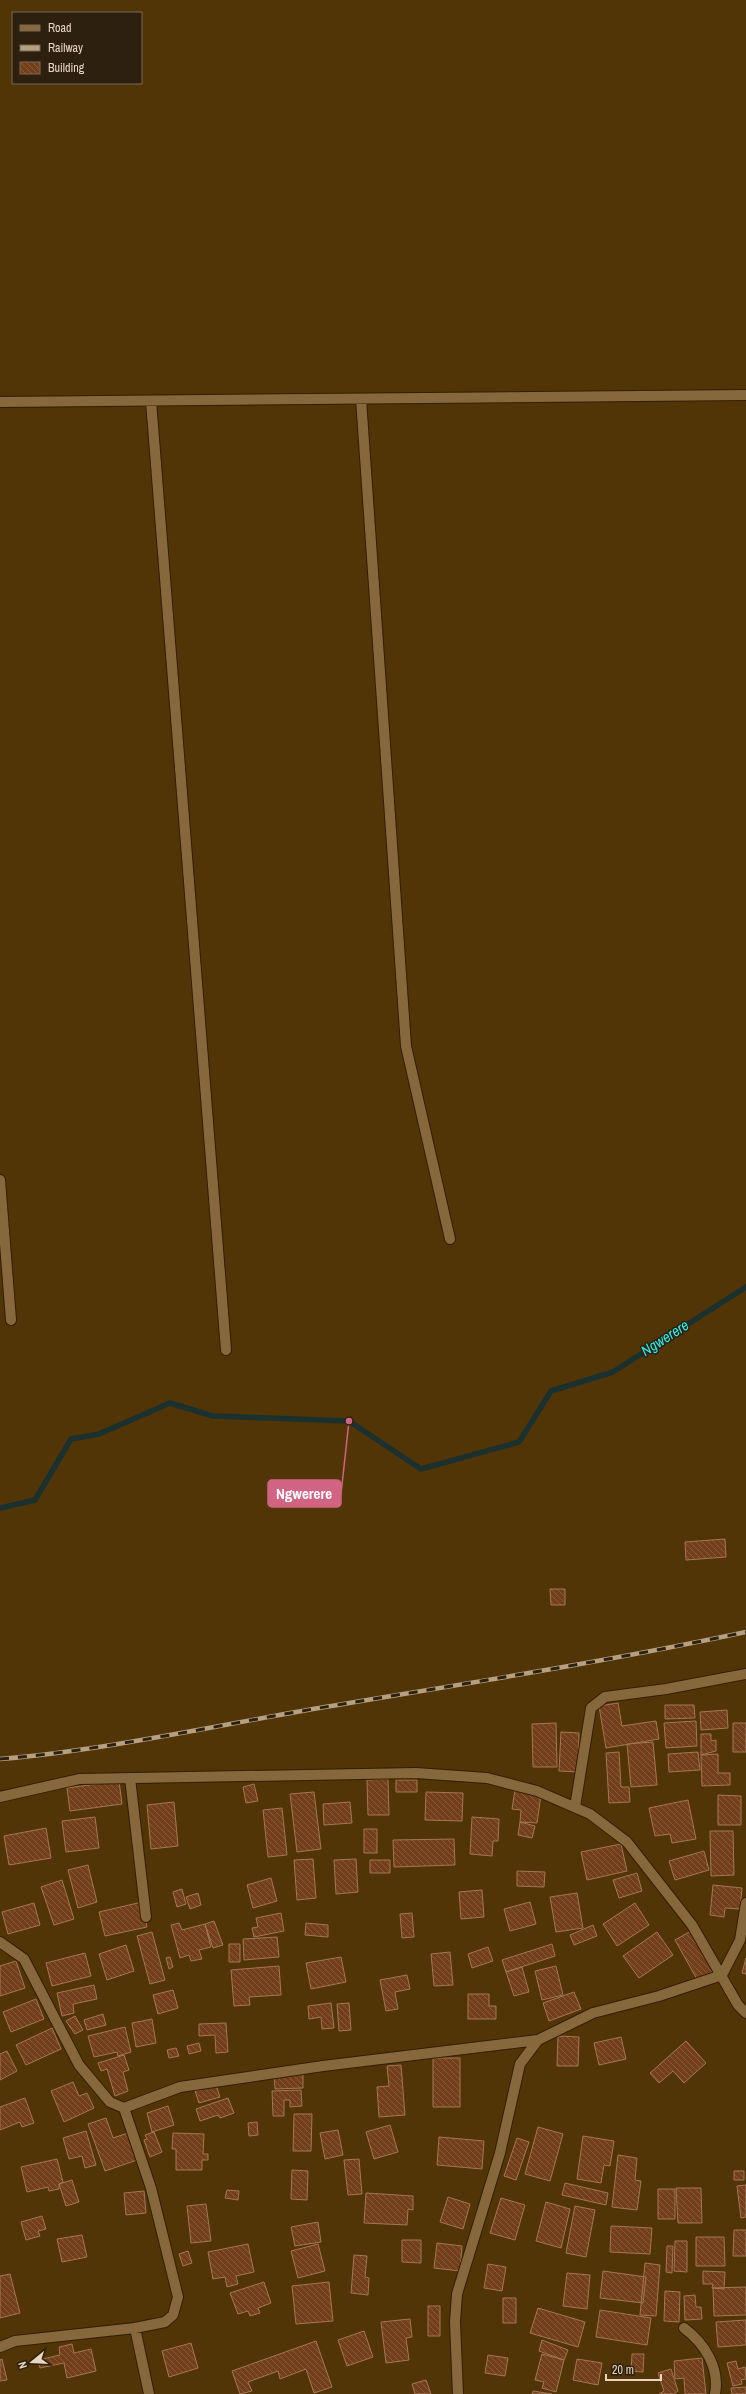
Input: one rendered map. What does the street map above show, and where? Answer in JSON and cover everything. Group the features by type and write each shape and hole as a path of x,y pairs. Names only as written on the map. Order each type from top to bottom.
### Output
{"street":[{"path":"0,402 746,396"},
{"path":"361,399 406,1046 450,1239"},
{"path":"151,401 226,1350"},
{"path":"0,1180 12,1320"},
{"path":"575,1807 591,1708 605,1696 745,1678"},
{"path":"0,1797 79,1779 424,1773 486,1778 537,1791 590,1814 627,1842 692,1925 738,2004 746,2013"},
{"path":"130,1778 146,1917"},
{"path":"0,1942 24,1959 79,2065 110,2102 124,2108 180,2087 323,2066 538,2040 593,2013 659,1996 722,1975 740,1940 746,1903"},
{"path":"458,2394 455,2322 457,2294 500,2153 520,2064 538,2040"},
{"path":"0,2347 15,2341 135,2328 165,2322 174,2315 178,2297 151,2188 124,2108"},
{"path":"135,2328 149,2394"},
{"path":"684,2328 697,2337 709,2354 715,2394"}],"building":[{"path":"725,1539 726,1557 686,1560 685,1542"},
{"path":"550,1589 565,1589 565,1605 551,1605"},
{"path":"618,1703 622,1726 656,1721 659,1739 606,1748 599,1706"},
{"path":"665,1705 694,1705 695,1718 665,1719"},
{"path":"727,1710 728,1728 701,1730 700,1712"},
{"path":"696,1721 697,1746 666,1748 664,1723"},
{"path":"556,1723 557,1767 533,1767 532,1724"},
{"path":"733,1723 746,1723 746,1752 733,1752"},
{"path":"561,1732 579,1733 578,1772 559,1771"},
{"path":"701,1734 711,1734 711,1741 716,1740 716,1751 701,1755"},
{"path":"653,1742 657,1785 631,1787 627,1744"},
{"path":"619,1752 621,1787 629,1787 630,1802 609,1803 606,1753"},
{"path":"698,1752 700,1770 669,1772 668,1754"},
{"path":"718,1754 718,1773 730,1773 730,1785 702,1786 701,1755"},
{"path":"388,1779 389,1815 368,1815 367,1780"},
{"path":"396,1780 417,1780 417,1792 396,1792"},
{"path":"119,1781 122,1804 70,1811 67,1788"},
{"path":"254,1784 258,1801 246,1803 243,1787"},
{"path":"515,1790 541,1795 537,1823 520,1822 521,1810 512,1809"},
{"path":"314,1792 321,1849 297,1852 290,1794"},
{"path":"426,1792 463,1793 462,1821 425,1820"},
{"path":"718,1795 741,1796 741,1825 718,1825"},
{"path":"688,1800 696,1839 672,1843 670,1834 655,1836 649,1808"},
{"path":"174,1802 178,1846 151,1849 147,1805"},
{"path":"350,1802 352,1823 324,1825 323,1804"},
{"path":"282,1808 287,1855 268,1857 263,1810"},
{"path":"95,1817 99,1848 66,1852 62,1821"},
{"path":"472,1817 499,1819 498,1841 493,1841 492,1856 470,1854"},
{"path":"520,1822 535,1826 532,1838 518,1835"},
{"path":"46,1828 51,1858 9,1865 4,1836"},
{"path":"364,1829 377,1829 377,1853 364,1853"},
{"path":"710,1831 733,1831 734,1875 711,1876"},
{"path":"454,1839 455,1865 394,1867 393,1840"},
{"path":"621,1844 627,1871 587,1880 581,1852"},
{"path":"704,1851 709,1870 675,1880 669,1861"},
{"path":"313,1859 316,1898 297,1900 294,1860"},
{"path":"356,1859 358,1892 336,1894 334,1860"},
{"path":"370,1860 390,1860 390,1873 370,1873"},
{"path":"88,1865 97,1902 78,1908 68,1870"},
{"path":"517,1871 545,1872 544,1887 517,1886"},
{"path":"637,1873 642,1891 619,1898 613,1880"},
{"path":"271,1878 277,1901 253,1908 247,1885"},
{"path":"62,1880 74,1919 54,1925 41,1887"},
{"path":"713,1885 742,1888 740,1909 725,1908 724,1917 710,1915"},
{"path":"182,1889 186,1904 177,1907 173,1892"},
{"path":"482,1890 484,1917 461,1919 459,1892"},
{"path":"198,1893 201,1905 190,1909 186,1897"},
{"path":"577,1893 583,1928 556,1932 550,1897"},
{"path":"142,1902 147,1927 105,1936 99,1912"},
{"path":"530,1902 536,1924 510,1931 504,1909"},
{"path":"34,1903 40,1925 8,1934 2,1912"},
{"path":"635,1903 649,1925 617,1946 603,1924"},
{"path":"281,1913 284,1931 254,1937 252,1928 258,1927 256,1918"},
{"path":"412,1913 414,1937 402,1938 400,1914"},
{"path":"214,1921 223,1945 213,1948 205,1924"},
{"path":"179,1923 182,1930 205,1924 211,1947 199,1950 202,1959 191,1961 189,1955 180,1958 171,1925"},
{"path":"306,1923 328,1925 328,1937 305,1935"},
{"path":"593,1925 597,1936 574,1945 570,1935"},
{"path":"691,1931 714,1971 698,1981 675,1940"},
{"path":"152,1932 165,1980 150,1984 137,1936"},
{"path":"657,1932 673,1955 639,1978 623,1956"},
{"path":"277,1937 279,1957 244,1960 243,1939"},
{"path":"229,1944 240,1944 240,1962 229,1962"},
{"path":"552,1944 555,1956 506,1972 502,1960"},
{"path":"126,1945 134,1971 107,1980 99,1954"},
{"path":"488,1947 493,1961 472,1968 468,1954"},
{"path":"450,1952 453,1985 434,1986 431,1954"},
{"path":"85,1953 91,1976 52,1986 46,1963"},
{"path":"170,1957 173,1967 169,1969 166,1958"},
{"path":"341,1957 346,1982 311,1989 306,1963"},
{"path":"746,1958 746,1974 742,1973"},
{"path":"16,1961 25,1988 0,1996 0,1966"},
{"path":"279,1966 281,1995 249,1997 250,2005 234,2006 231,1970"},
{"path":"556,1966 563,1995 542,2000 535,1971"},
{"path":"522,1967 529,1992 514,1996 506,1972"},
{"path":"407,1975 410,1989 395,1992 398,2009 386,2011 380,1980"},
{"path":"94,1985 97,1999 73,2004 74,2013 62,2016 57,1993"},
{"path":"173,1990 178,2008 158,2014 153,1995"},
{"path":"574,1992 581,2009 549,2021 543,2003"},
{"path":"468,1994 489,1994 489,2006 496,2006 496,2019 468,2019"},
{"path":"36,1999 44,2019 11,2032 3,2012"},
{"path":"331,2003 334,2028 322,2029 321,2017 309,2019 308,2006"},
{"path":"349,2003 351,2030 339,2031 337,2004"},
{"path":"103,2014 106,2025 87,2030 84,2020"},
{"path":"75,2016 83,2030 75,2034 66,2021"},
{"path":"152,2019 156,2043 136,2047 132,2023"},
{"path":"226,2023 228,2052 216,2053 215,2035 199,2036 199,2024"},
{"path":"125,2027 131,2052 118,2056 117,2052 94,2057 88,2036"},
{"path":"52,2028 61,2049 26,2065 16,2045"},
{"path":"558,2036 579,2037 578,2066 557,2066"},
{"path":"621,2037 626,2059 599,2065 594,2043"},
{"path":"686,2041 706,2063 684,2083 673,2071 659,2083 650,2073"},
{"path":"199,2043 201,2051 189,2054 187,2046"},
{"path":"176,2048 179,2056 169,2058 167,2050"},
{"path":"7,2051 17,2071 0,2080 0,2054"},
{"path":"124,2055 129,2070 123,2072 128,2091 115,2096 107,2069 101,2071 98,2063"},
{"path":"433,2058 460,2058 460,2107 433,2107"},
{"path":"401,2065 405,2115 379,2117 377,2087 389,2086 387,2066"},
{"path":"303,2074 303,2088 275,2089 274,2075"},
{"path":"73,2082 79,2096 87,2093 94,2108 64,2122 51,2091"},
{"path":"216,2085 220,2097 199,2103 195,2091"},
{"path":"301,2090 302,2106 290,2107 290,2100 284,2100 284,2116 273,2116 272,2091"},
{"path":"25,2098 34,2123 22,2127 20,2122 0,2130 0,2107"},
{"path":"228,2098 234,2113 220,2118 218,2115 200,2121 196,2109"},
{"path":"168,2106 174,2125 152,2132 147,2113"},
{"path":"294,2114 312,2114 311,2151 293,2151"},
{"path":"106,2118 113,2138 128,2133 137,2160 105,2171 88,2124"},
{"path":"257,2122 258,2135 249,2136 248,2123"},
{"path":"390,2125 398,2152 374,2159 366,2132"},
{"path":"538,2127 563,2134 550,2181 525,2174"},
{"path":"338,2130 343,2155 325,2159 320,2133"},
{"path":"86,2131 96,2165 85,2168 82,2156 69,2159 63,2138"},
{"path":"154,2132 162,2152 150,2157 144,2140 147,2139 145,2135"},
{"path":"173,2133 204,2134 203,2154 208,2154 208,2160 202,2160 202,2170 176,2170 176,2149 172,2149"},
{"path":"583,2136 614,2141 610,2166 604,2165 601,2183 577,2179"},
{"path":"439,2137 484,2141 482,2169 437,2165"},
{"path":"517,2138 529,2142 516,2180 504,2176"},
{"path":"618,2155 637,2158 635,2180 641,2181 637,2210 612,2207"},
{"path":"57,2159 63,2182 59,2184 59,2189 49,2191 48,2187 27,2192 21,2167"},
{"path":"359,2159 362,2194 348,2195 344,2160"},
{"path":"292,2170 308,2171 307,2200 291,2199"},
{"path":"734,2171 744,2171 744,2180 734,2180"},
{"path":"72,2180 79,2202 66,2206 59,2184"},
{"path":"565,2183 608,2193 606,2205 562,2195"},
{"path":"746,2185 746,2217 741,2218 737,2186"},
{"path":"676,2188 701,2188 702,2223 678,2223"},
{"path":"658,2189 675,2189 675,2219 658,2219"},
{"path":"227,2190 239,2191 238,2200 225,2198"},
{"path":"144,2191 146,2213 126,2215 124,2193"},
{"path":"366,2193 413,2196 413,2210 408,2209 407,2225 364,2223"},
{"path":"448,2197 470,2204 463,2229 440,2222"},
{"path":"501,2198 525,2205 515,2240 490,2233"},
{"path":"546,2202 570,2209 561,2248 536,2241"},
{"path":"206,2204 211,2241 191,2243 187,2206"},
{"path":"575,2206 595,2210 586,2257 566,2253"},
{"path":"42,2216 46,2229 38,2231 40,2236 26,2240 21,2222"},
{"path":"318,2222 321,2242 295,2246 291,2227"},
{"path":"611,2226 652,2228 650,2254 610,2252"},
{"path":"734,2230 746,2230 746,2256 733,2256"},
{"path":"82,2235 87,2257 62,2262 57,2239"},
{"path":"696,2237 724,2237 725,2266 696,2266"},
{"path":"402,2240 421,2240 421,2263 402,2262"},
{"path":"675,2241 687,2241 687,2272 674,2271"},
{"path":"437,2243 462,2246 460,2271 434,2268"},
{"path":"248,2244 254,2272 236,2276 238,2284 227,2287 225,2277 213,2279 208,2252"},
{"path":"318,2244 325,2271 298,2278 291,2251"},
{"path":"667,2246 673,2246 672,2273 666,2272"},
{"path":"188,2251 192,2263 183,2266 179,2254"},
{"path":"354,2255 367,2256 365,2277 369,2278 368,2295 351,2293"},
{"path":"645,2263 660,2265 656,2316 640,2315"},
{"path":"488,2264 506,2267 502,2291 484,2288"},
{"path":"603,2271 646,2277 643,2303 600,2298"},
{"path":"703,2271 725,2272 724,2289 712,2288 713,2284 703,2284"},
{"path":"567,2273 590,2275 587,2309 563,2306"},
{"path":"10,2274 20,2313 0,2318 0,2276"},
{"path":"264,2282 271,2303 258,2308 260,2313 250,2316 248,2311 238,2314 230,2293"},
{"path":"329,2282 333,2321 296,2324 292,2286"},
{"path":"746,2287 746,2315 714,2316 713,2288"},
{"path":"665,2291 680,2292 679,2322 664,2321"},
{"path":"695,2295 696,2307 701,2307 702,2319 685,2320 684,2296"},
{"path":"503,2298 516,2298 516,2323 503,2323"},
{"path":"428,2306 440,2306 440,2336 428,2336"},
{"path":"538,2308 585,2322 578,2347 530,2333"},
{"path":"600,2310 651,2318 647,2345 596,2337"},
{"path":"410,2319 412,2337 406,2338 409,2360 386,2363 381,2322"},
{"path":"746,2320 746,2345 718,2347 716,2322"},
{"path":"364,2331 373,2357 347,2366 338,2340"},
{"path":"542,2340 568,2350 564,2360 539,2351"},
{"path":"316,2341 332,2387 314,2393 306,2369 280,2379 278,2371 248,2382 252,2391 240,2394 232,2371"},
{"path":"191,2343 198,2368 169,2377 162,2351"},
{"path":"72,2344 74,2353 91,2349 96,2371 67,2378 64,2363 40,2368 38,2360 60,2355 59,2347"},
{"path":"542,2354 564,2360 556,2392 542,2388 544,2382 535,2380"},
{"path":"632,2354 644,2354 643,2372 631,2371"},
{"path":"488,2355 508,2358 505,2376 485,2373"},
{"path":"702,2358 706,2394 685,2394 684,2378 675,2379 674,2361"},
{"path":"2,2359 7,2380 0,2381 0,2360"},
{"path":"577,2359 602,2363 598,2385 573,2380"},
{"path":"736,2361 738,2369 745,2367 746,2379 741,2380 742,2384 733,2386 727,2363"},
{"path":"671,2369 678,2391 674,2394 659,2394 664,2391 658,2373"},
{"path":"426,2380 431,2394 415,2394 412,2384"},
{"path":"746,2387 746,2394 732,2394 731,2388"},
{"path":"533,2391 552,2394 532,2394"}],"waterway":[{"name":"Ngwerere","path":"0,1508 35,1500 71,1439 99,1434 170,1403 213,1416 349,1421 421,1469 519,1442 551,1391 613,1372 746,1287"}],"railway":[{"path":"0,1759 120,1744 319,1708 587,1663 746,1632"}],"place":[{"name":"Ngwerere","path":"349,1421"}]}
